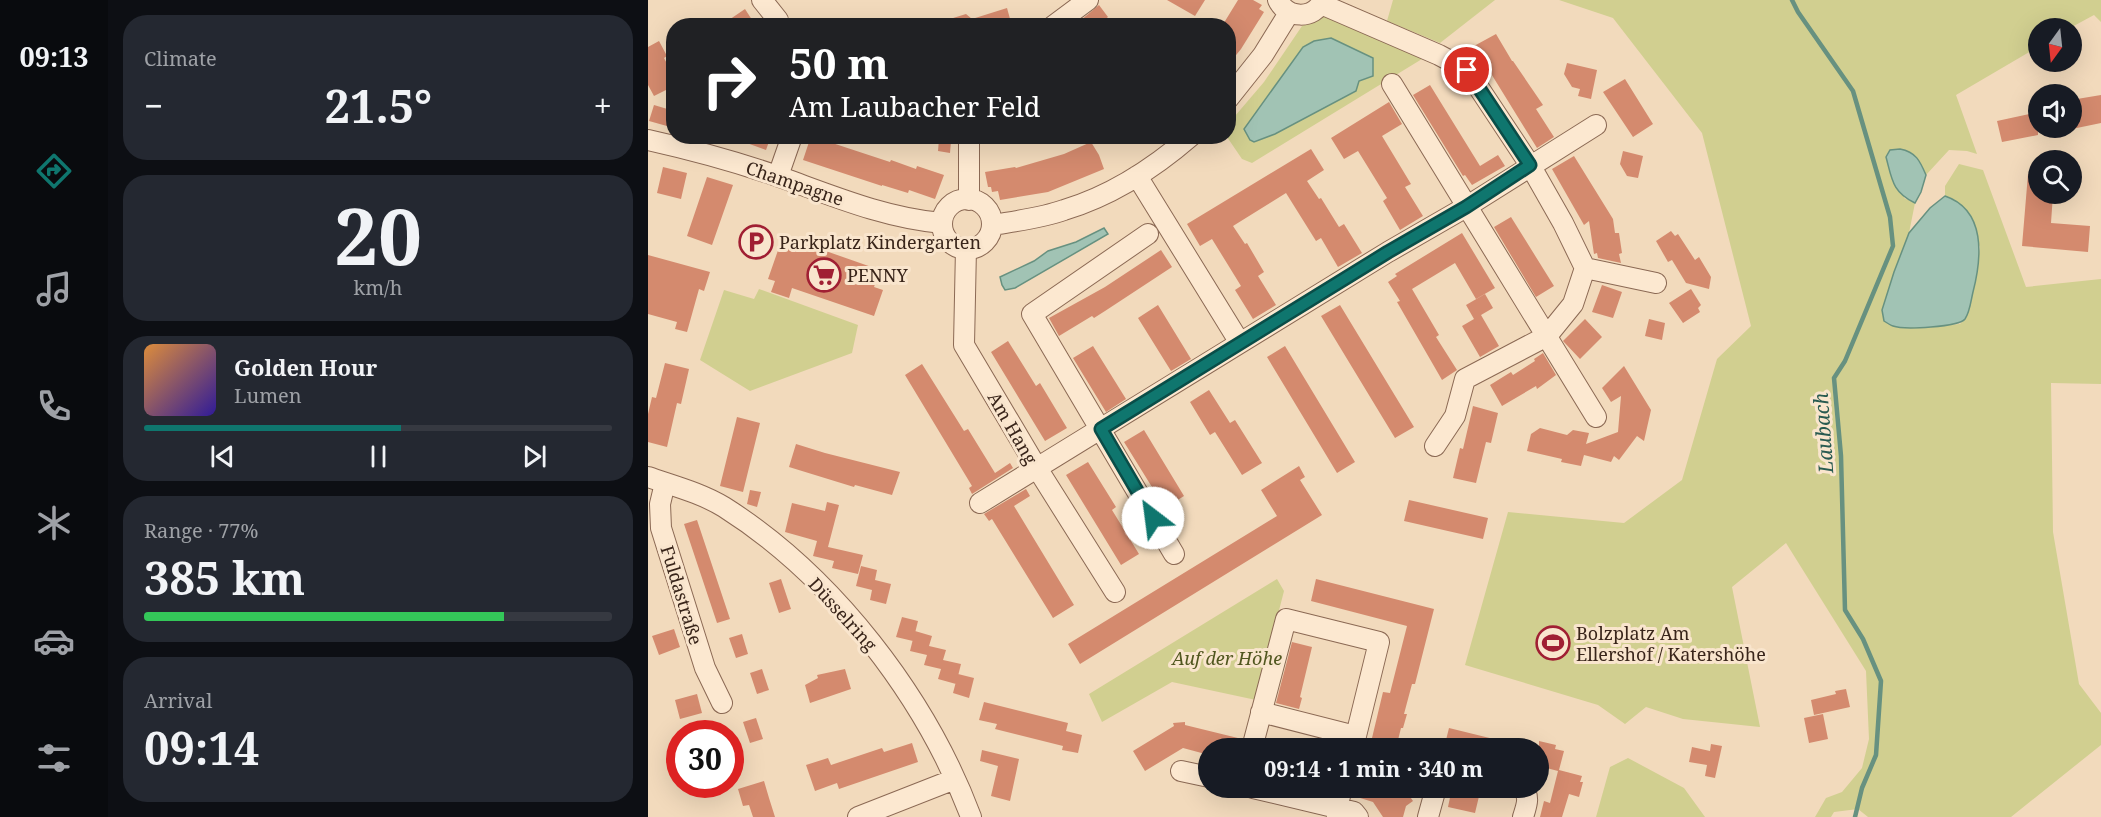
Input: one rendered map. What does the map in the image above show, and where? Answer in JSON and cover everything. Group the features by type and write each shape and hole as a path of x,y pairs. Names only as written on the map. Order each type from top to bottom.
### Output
{"street":[{"path":"762,0 776,18"},
{"path":"1064,18 1088,0"},
{"path":"1236,89 1263,55 1283,6 1297,15 1310,13 1322,2 1467,70 1530,165 1563,223 1585,268 1573,304 1547,336 1465,378 1455,416 1435,446"},
{"path":"1392,84 1596,417"},
{"path":"980,503 1388,252 1466,207 1596,125"},
{"name":"Champagne","path":"648,140 702,152 898,217 942,223"},
{"path":"778,176 789,144"},
{"path":"969,144 969,200"},
{"path":"992,225 1064,210 1137,176 1181,144"},
{"path":"1137,176 1240,343"},
{"path":"969,200 976,201 991,216 991,233 985,242 975,248 954,245 947,238 942,223 947,210 952,205 959,201 969,200"},
{"path":"1148,234 1032,314 1174,554"},
{"name":"Am Hang","path":"966,248 964,345 1036,468 1115,592"},
{"path":"1585,268 1656,283"},
{"name":"Fuldastraße","path":"656,480 661,528 705,668 722,703"},
{"name":"Düsselring","path":"656,480 709,499 724,507 772,542 813,579 855,623 910,695 955,779 971,817"},
{"path":"1254,738 1286,619 1379,642 1360,738"},
{"path":"1261,712 1341,738"},
{"path":"1181,771 1198,775"},
{"path":"858,817 955,779"},
{"path":"1287,798 1337,813 1354,812 1358,817"},
{"path":"1337,813 1340,798"},
{"path":"1428,817 1433,798"},
{"path":"1523,817 1527,798"}],"green space":[{"path":"1393,0 1495,0 1440,43 1387,21"},
{"path":"1559,0 2101,0 2101,22 2094,15 2082,22 2082,18 2028,18 2028,53 1956,95 1977,154 1949,150 1926,175 1918,159 1904,198 1915,203 1909,233 1894,272 1923,327 1960,324 1966,317 1975,282 1980,247 1955,200 1945,196 1945,186 1959,164 1983,170 2026,287 2101,279 2101,384 2051,383 2053,532 2079,684 2101,713 2101,745 2011,817 1868,817 1858,809 1834,812 1831,817 1815,817 1826,798 1842,792 1862,768 1869,739 1866,671 1786,543 1732,587 1760,727 1683,719 1646,707 1625,724 1598,705 1465,665 1508,512 1624,523 1682,480 1717,359 1751,326 1702,133 1613,18"},
{"path":"1325,16 1422,59 1252,163 1242,159 1232,144 1236,144 1236,115 1264,82 1302,26"},
{"path":"759,289 858,325 852,353 750,391 700,360 724,290 754,299"},
{"name":"Auf der Höhe","path":"1277,579 1284,591 1256,700 1172,682 1102,722 1089,694"},
{"path":"1628,758 1684,788 1705,817 1596,817 1610,767"}],"shaded area":[{"path":"1331,38 1373,58 1373,76 1359,81 1356,91 1275,134 1254,142 1250,140 1244,129 1303,47 1314,41"},
{"path":"1900,149 1910,152 1917,158 1926,175 1915,203 1897,189 1890,172 1886,157 1890,150"},
{"path":"1945,196 1968,212 1978,236 1978,264 1968,313 1961,322 1942,326 1908,328 1892,326 1884,321 1882,310 1909,233 1930,208"},
{"path":"1104,228 1108,234 1015,288 1005,290 1002,285 1000,277 1034,261 1048,251 1076,242"}],"building":[{"path":"1167,0 1205,0 1195,16"},
{"path":"1238,0 1253,0 1262,5 1259,9 1264,12 1236,55 1236,18 1227,18"},
{"path":"1099,5 1108,17 1107,18 1084,18"},
{"path":"1007,8 1010,18 975,18"},
{"path":"745,9 751,18 732,18"},
{"path":"966,14 971,18 953,18"},
{"path":"1496,34 1543,105 1536,109 1554,137 1537,148 1474,46"},
{"path":"659,41 666,54 664,58 666,90 654,96 648,85 648,47"},
{"path":"1567,63 1597,70 1591,99 1578,96 1580,89 1572,87 1564,74"},
{"path":"1625,79 1653,124 1633,137 1603,92"},
{"path":"1430,85 1480,166 1498,155 1505,166 1472,185 1465,175 1463,176 1413,95"},
{"path":"2101,95 2101,123 2082,127 2082,98"},
{"path":"1389,102 1402,124 1382,136 1411,184 1405,187 1423,216 1400,230 1383,201 1387,198 1358,151 1344,159 1331,138"},
{"path":"654,105 666,109 666,126 649,121"},
{"path":"2028,114 2028,137 2002,142 1997,121"},
{"path":"750,144 768,144 766,150"},
{"path":"808,144 835,144 890,162 891,160 916,169 917,166 944,175 935,199 909,190 908,193 882,186 803,160"},
{"path":"939,144 951,144 950,153 938,151"},
{"path":"1086,144 1092,144 1104,169 1048,192 1000,200 998,191 992,192 991,187 988,187 985,172 1016,168 1064,154"},
{"path":"1311,149 1324,170 1307,181 1339,227 1344,224 1362,253 1338,267 1321,238 1316,241 1286,193 1233,226 1245,244 1247,243 1264,272 1258,276 1276,305 1253,319 1235,290 1241,286 1212,239 1200,246 1187,224"},
{"path":"1623,151 1643,156 1638,178 1627,176 1620,164"},
{"path":"1574,156 1613,219 1615,233 1619,233 1621,263 1598,258 1597,253 1594,254 1589,221 1584,225 1552,169"},
{"path":"663,167 687,173 681,199 657,193"},
{"path":"2028,174 2028,204 2052,204 2051,223 2090,226 2088,252 2022,246"},
{"path":"707,177 733,185 712,245 687,236"},
{"path":"1511,217 1554,286 1536,297 1494,227"},
{"path":"1671,231 1675,236 1678,234 1695,260 1699,257 1711,277 1709,289 1686,283 1672,260 1668,262 1656,241"},
{"path":"1462,233 1495,288 1476,299 1455,263 1412,289 1439,335 1436,337 1457,370 1442,380 1388,282 1397,276 1395,274"},
{"name":"PENNY","path":"783,236 880,270 874,287 883,290 874,316 792,288 789,298 771,292 775,281 768,279"},
{"path":"1161,250 1172,267 1094,318 1092,316 1059,336 1049,318 1105,287"},
{"path":"648,255 710,272 704,291 699,289 687,332 675,329 677,322 648,314"},
{"path":"1602,285 1622,292 1613,318 1592,312"},
{"path":"1691,289 1701,305 1698,308 1700,312 1683,323 1669,303"},
{"path":"1485,294 1493,308 1481,315 1499,346 1480,357 1462,326 1474,319 1466,305"},
{"path":"1158,305 1191,359 1171,371 1138,318"},
{"path":"1340,305 1414,427 1395,438 1321,316"},
{"path":"1585,319 1602,337 1580,359 1563,341"},
{"path":"1649,319 1665,323 1662,340 1645,336"},
{"path":"1008,341 1036,386 1040,383 1067,428 1045,441 991,352"},
{"path":"1093,346 1126,399 1106,412 1073,358"},
{"path":"1285,346 1355,462 1337,473 1267,357"},
{"path":"1543,353 1556,375 1537,389 1536,386 1502,406 1490,385 1511,372 1513,375"},
{"path":"665,363 689,369 681,404 677,403 667,447 648,442 648,414 652,397 656,398"},
{"path":"922,364 964,431 968,429 995,473 1010,463 1013,468 972,494 969,488 972,486 905,375"},
{"path":"1624,366 1651,410 1644,441 1637,436 1619,460 1614,456 1611,462 1584,455 1581,466 1527,451 1531,434 1540,428 1567,435 1573,430 1589,433 1586,444 1618,432 1621,396 1611,402 1602,388"},
{"path":"1209,390 1230,423 1235,420 1262,463 1242,475 1215,432 1210,435 1190,402"},
{"path":"1473,406 1498,413 1491,443 1486,442 1476,483 1453,478 1460,448 1463,449"},
{"path":"737,417 760,423 743,492 720,486"},
{"path":"1144,430 1184,496 1165,508 1124,442"},
{"path":"796,444 900,472 892,495 855,485 854,487 789,467"},
{"path":"1088,462 1116,507 1112,510 1139,554 1121,565 1066,475"},
{"path":"1299,466 1305,477 1300,480 1322,515 1080,664 1068,644 1277,516 1261,490"},
{"path":"1026,489 1030,496 1014,506 1074,605 1053,618 992,519 989,521 984,514"},
{"path":"750,490 761,492 757,507 747,504"},
{"path":"1409,500 1488,518 1483,539 1404,521"},
{"path":"827,502 839,505 828,547 863,555 858,574 832,568 834,561 813,556 817,541 785,532 792,503 825,511"},
{"path":"697,520 730,619 717,623 684,524"},
{"path":"861,566 877,570 875,580 891,584 886,604 870,600 872,590 856,586"},
{"path":"781,579 791,609 779,613 769,583"},
{"path":"1316,579 1434,609 1415,684 1412,684 1404,714 1407,714 1398,738 1372,738 1383,692 1390,693 1407,626 1311,601"},
{"path":"902,617 918,621 913,641 896,637"},
{"path":"674,629 680,647 659,655 652,636"},
{"path":"915,631 932,636 929,646 946,650 943,660 961,664 956,684 938,679 941,669 924,665 927,655 910,651"},
{"path":"742,634 748,654 736,658 729,638"},
{"path":"1292,642 1312,647 1299,709 1276,703"},
{"path":"762,669 769,690 757,694 750,673"},
{"path":"845,669 851,689 810,703 805,685 818,678 817,675"},
{"path":"958,674 974,678 969,698 953,693"},
{"path":"1846,689 1850,707 1814,715 1811,700"},
{"path":"697,694 702,713 680,719 675,700"},
{"path":"984,702 1068,723 1066,731 1082,735 1078,753 1062,750 1063,746 995,729 997,724 979,720"},
{"path":"1823,714 1828,739 1809,743 1804,718"},
{"path":"756,718 763,739 750,743 744,722"},
{"path":"1185,722 1185,725 1238,738 1198,738 1198,752 1183,748 1145,771 1133,751 1174,726 1173,723"},
{"path":"1449,728 1490,738 1446,738"},
{"path":"912,743 918,762 839,789 837,783 815,791 806,765 828,758 831,765 882,748 884,752"},
{"path":"1549,743 1556,745 1555,749 1564,751 1559,770 1582,776 1580,782 1583,782 1579,797 1569,794 1562,817 1540,817 1544,801 1550,803 1558,771 1549,769"},
{"path":"1711,744 1722,746 1715,778 1705,776 1707,765 1689,762 1692,747 1710,751"},
{"path":"982,750 1019,759 1010,801 991,796 998,766 980,761"},
{"path":"764,781 775,817 753,817 749,805 743,806 741,798 744,798 744,787"},
{"path":"1360,798 1411,798 1413,801 1406,806 1403,817 1383,817 1373,802"},
{"path":"1450,798 1479,798 1475,813 1448,807"}],"waterway":[{"name":"Laubach","path":"1792,0 1853,91 1890,217 1893,246 1845,361 1834,378 1841,456 1845,610 1863,639 1881,681 1876,755 1862,788 1855,817"}],"place":[{"name":"Parkplatz Kindergarten","path":"756,242"},
{"name":"PENNY","path":"824,275"},
{"name":"Bolzplatz Am Ellershof / Katershöhe","path":"1553,643"}],"route":[{"path":"1153,518 1101,429 1388,252 1466,207 1530,165 1467,70"}]}
